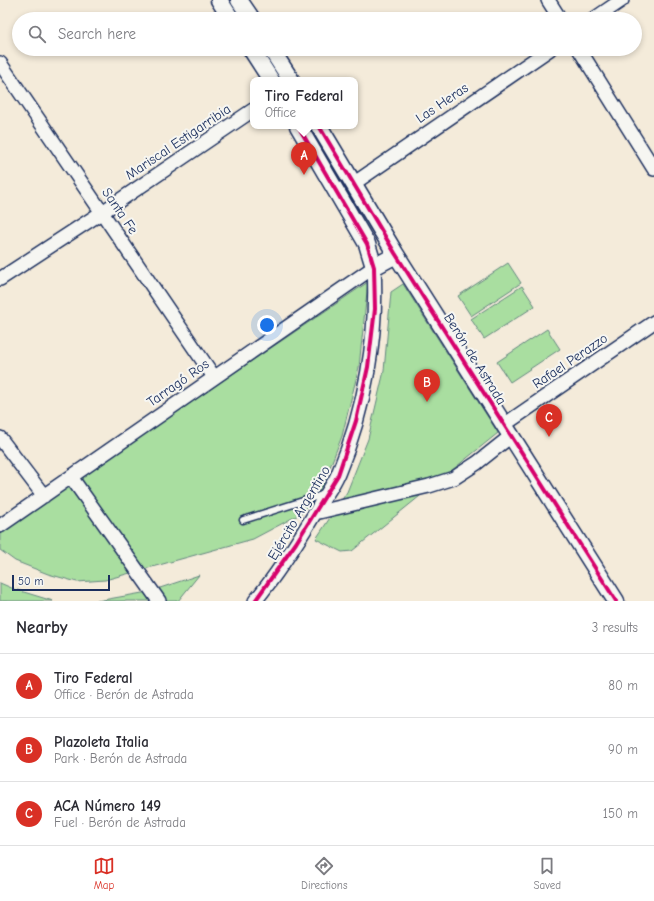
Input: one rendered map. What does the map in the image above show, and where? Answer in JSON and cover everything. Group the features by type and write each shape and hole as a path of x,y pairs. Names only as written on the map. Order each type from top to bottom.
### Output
{"street":[{"path":"219,0 227,12"},
{"path":"239,0 247,12"},
{"path":"548,0 556,12"},
{"path":"604,12 622,0"},
{"path":"256,56 269,77"},
{"path":"276,56 289,77"},
{"name":"Las Heras","path":"353,184 540,56"},
{"path":"583,56 654,169"},
{"name":"Santa Fe","path":"0,63 214,377"},
{"name":"Mariscal Estigarribia","path":"0,279 101,213 250,112"},
{"path":"300,129 366,244 374,267 396,255"},
{"name":"Berón de Astrada","path":"320,129 396,255 616,601"},
{"name":"Tarragó Ros","path":"0,526 374,267"},
{"name":"Ejército Argentino","path":"256,601 296,543 338,474 356,421 368,367 375,309 374,267"},
{"name":"Rafael Perazzo","path":"315,513 385,495 429,486 454,478 477,463 507,430 654,322"},
{"path":"0,438 44,496"},
{"path":"71,477 159,601"}],"lane":[{"path":"243,520 326,493"}],"green space":[{"path":"508,263 521,283 471,316 458,296"},
{"path":"368,282 359,367 342,436 323,485 302,513 253,539 105,580 77,582 48,574 15,561 0,550 0,532"},
{"path":"403,284 498,433 352,551 342,552 316,539 347,492 368,439 384,371 391,292"},
{"path":"522,286 535,306 484,339 471,319"},
{"path":"547,329 560,349 510,382 497,362"},
{"path":"199,575 178,601 97,601 148,592"},
{"path":"0,583 14,589 53,601 0,601"}],"cycle path":[{"path":"255,601 296,543 338,475 356,421 368,367 375,309 374,267 367,244 300,129"},
{"path":"321,129 395,253 616,601"}],"place":[{"name":"Tiro Federal","path":"304,175"},
{"name":"Plazoleta Italia","path":"427,402"},
{"name":"ACA Número 149","path":"549,437"}]}
